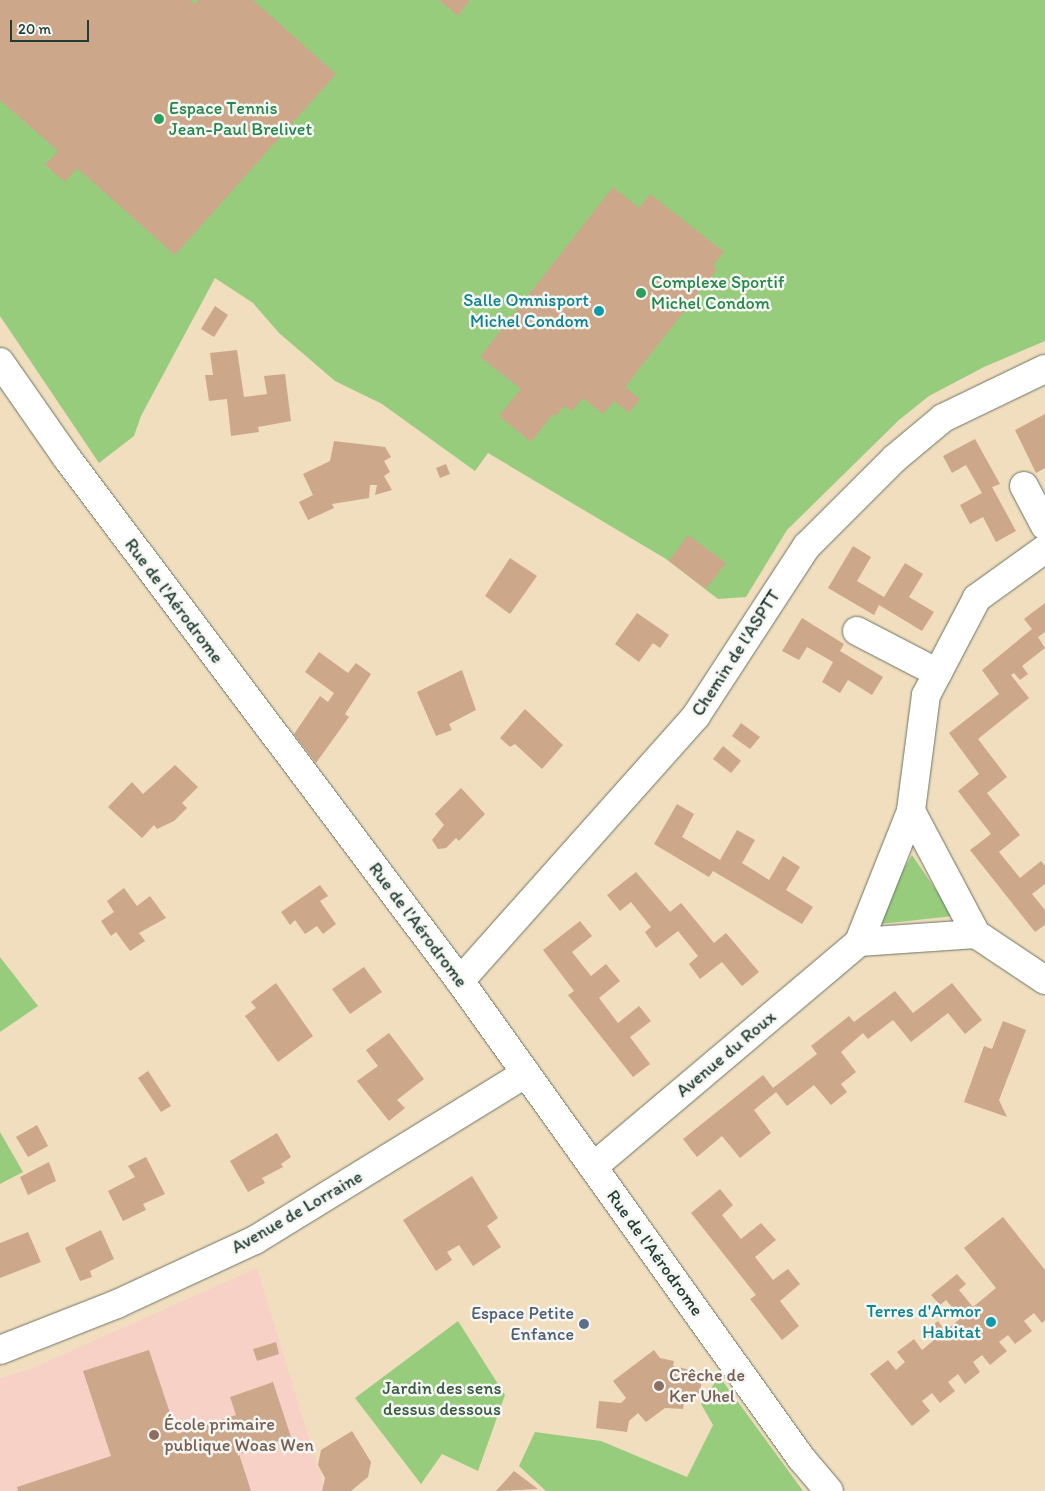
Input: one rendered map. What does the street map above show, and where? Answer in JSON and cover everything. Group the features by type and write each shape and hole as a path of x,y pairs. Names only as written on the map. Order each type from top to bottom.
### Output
{"street":[{"name":"Rue de l'Aérodrome","path":"0,362 67,458 460,981 801,1458 829,1491"},
{"name":"Chemin de l'ASPTT","path":"460,981 696,716 805,549 894,459 943,418 1045,369"},
{"path":"1024,486 1045,526"},
{"name":"Avenue du Roux","path":"593,1167 859,942 911,810 926,695 977,598 1045,549"},
{"path":"857,631 938,673"},
{"path":"911,810 976,934 1045,980"},
{"path":"859,942 976,934"},
{"name":"Avenue de Lorraine","path":"0,1350 117,1304 255,1240 526,1073"}],"shaded area":[{"name":"École primaire publique Woas Wen","path":"257,1268 325,1491 0,1491 0,1378 33,1368"}],"green space":[{"name":"Complexe Sportif Michel Condom","path":"0,0 1045,0 1045,341 984,367 929,396 899,420 787,530 746,597 718,599 666,559 488,453 475,471 382,404 335,381 279,333 253,303 215,278 141,416 134,436 99,463 0,316"},
{"path":"912,855 954,916 871,925"},
{"path":"0,957 38,1006 0,1032"},
{"path":"0,1132 23,1172 0,1184"},
{"name":"Jardin des sens dessus dessous","path":"458,1321 505,1395 478,1471 442,1454 421,1484 355,1398"},
{"path":"719,1376 803,1491 546,1491 519,1466 535,1432 601,1441 687,1477 713,1425 701,1404"}],"building":[{"name":"Espace Tennis Jean-Paul Brelivet","path":"0,0 190,0 195,4 199,0 253,0 336,74 175,255 77,168 65,182 45,165 58,151 0,100"},
{"path":"439,0 470,0 458,16"},
{"name":"Salle Omnisport Michel Condom","path":"613,187 639,208 650,194 724,252 713,266 717,269 625,387 640,399 629,413 614,401 603,414 583,398 572,411 564,406 556,416 553,414 531,442 499,416 521,389 480,357"},
{"path":"215,306 228,315 214,337 201,329"},
{"path":"237,350 244,397 267,394 264,376 285,374 291,421 258,427 259,432 231,436 227,399 209,401 205,375 213,375 210,353"},
{"path":"1045,414 1045,468 1036,473 1015,430"},
{"path":"975,439 1000,484 992,487 1016,531 996,542 983,517 970,524 960,505 982,493 966,465 952,473 943,456"},
{"path":"334,441 385,447 391,457 384,461 390,472 384,476 392,490 375,495 377,485 370,485 369,498 332,504 334,508 308,520 299,502 313,495 303,474 330,461"},
{"path":"446,464 450,474 440,478 436,468"},
{"path":"688,535 726,563 706,589 669,561"},
{"path":"853,546 871,557 857,581 884,597 905,563 923,574 909,597 934,612 922,631 879,605 874,615 828,588"},
{"path":"510,558 537,576 510,614 485,596"},
{"path":"1045,603 1045,632 1038,637 1045,648 1022,666 1028,674 1020,680 1014,673 1011,675 1029,698 978,739 1007,777 987,793 1020,835 999,852 1020,878 1041,861 1045,866 1045,884 1032,894 1045,910 1045,925 1035,932 970,850 991,834 958,791 979,774 949,733 999,694 982,670 1032,629 1024,619"},
{"path":"637,613 669,635 660,648 653,643 639,662 615,644"},
{"path":"802,618 844,644 840,651 883,677 872,695 848,680 840,693 822,682 833,662 807,647 799,660 782,651"},
{"path":"319,652 348,673 356,663 371,674 345,714 349,717 316,763 294,734 320,696 328,702 334,693 305,672"},
{"path":"462,670 476,710 449,724 452,730 436,736 417,692"},
{"path":"525,709 563,745 542,769 515,744 510,747 500,738"},
{"path":"741,723 760,737 750,749 732,736"},
{"path":"723,746 741,761 731,773 713,759"},
{"path":"175,765 198,787 182,803 187,808 174,821 157,829 154,825 142,838 108,807 132,782 143,794"},
{"path":"461,788 485,814 459,841 456,838 446,848 438,849 432,840 444,825 435,814"},
{"path":"677,804 694,814 682,837 720,860 737,830 755,840 742,863 769,880 783,856 800,867 786,890 813,907 802,924 713,871 709,877 654,844"},
{"path":"636,872 670,912 681,903 714,943 726,933 759,972 742,986 722,962 700,979 689,964 698,956 678,931 656,948 645,932 651,927 631,902 620,911 607,895"},
{"path":"320,885 328,896 320,901 336,924 323,934 317,926 305,934 295,920 290,925 281,912"},
{"path":"124,888 137,906 150,896 166,918 139,933 145,941 130,951 116,932 111,936 101,921 114,912 107,901"},
{"path":"580,921 592,936 572,952 591,976 606,964 620,981 599,998 618,1023 639,1006 651,1021 630,1037 650,1064 633,1077 568,995 574,991 543,950"},
{"path":"364,967 382,992 350,1014 332,989"},
{"path":"276,983 313,1036 278,1062 245,1016 256,1008 251,1002"},
{"path":"952,983 982,1020 965,1034 948,1013 911,1042 893,1020 868,1039 863,1033 841,1052 856,1072 841,1084 847,1092 831,1105 814,1085 787,1106 776,1092 754,1110 771,1133 740,1158 722,1136 697,1157 683,1139 763,1075 773,1088 817,1054 811,1046 849,1016 854,1022 895,991 913,1013"},
{"path":"1003,1021 1026,1030 999,1100 1007,1117 964,1102 984,1046 992,1049"},
{"path":"389,1033 424,1079 397,1100 405,1108 389,1121 357,1081 378,1066 366,1050"},
{"path":"148,1071 171,1106 161,1112 138,1078"},
{"path":"37,1125 48,1146 28,1157 16,1137"},
{"path":"277,1133 291,1157 281,1164 283,1167 262,1178 265,1183 248,1192 230,1161"},
{"path":"146,1157 165,1194 143,1204 146,1210 123,1221 108,1191 135,1177 128,1166"},
{"path":"49,1162 56,1181 28,1195 20,1177"},
{"path":"472,1176 498,1218 487,1226 501,1247 473,1266 459,1245 447,1252 452,1260 436,1271 403,1220"},
{"path":"720,1189 733,1205 722,1215 741,1239 761,1223 776,1240 755,1257 773,1280 788,1269 800,1284 780,1301 799,1326 782,1340 750,1299 756,1295 691,1213"},
{"name":"Terres d'Armor Habitat","path":"1003,1217 1045,1270 1045,1320 1042,1323 1034,1313 1024,1321 1032,1331 1015,1344 1008,1335 999,1342 1007,1351 990,1365 982,1355 973,1362 980,1372 965,1384 958,1374 948,1382 955,1391 940,1403 932,1393 922,1401 930,1411 912,1426 870,1374 888,1360 896,1370 905,1362 897,1352 914,1339 922,1350 933,1341 925,1332 938,1321 945,1331 961,1318 946,1300 940,1305 931,1295 957,1274 966,1284 959,1290 973,1307 996,1288 964,1248"},
{"path":"101,1230 114,1259 90,1271 92,1277 80,1281 65,1248"},
{"path":"28,1232 41,1262 0,1278 0,1243"},
{"path":"276,1342 279,1354 257,1361 253,1349"},
{"path":"149,1350 177,1434 236,1415 230,1397 273,1382 291,1437 239,1454 251,1491 18,1491 17,1487 111,1456 83,1371"},
{"name":"Crêche de Ker Uhel","path":"654,1350 660,1358 674,1361 673,1366 704,1373 699,1394 686,1391 683,1409 665,1408 646,1422 638,1413 629,1421 627,1432 596,1428 599,1401 621,1403 626,1398 613,1381"},
{"path":"352,1431 371,1462 368,1477 351,1491 322,1491 325,1478 318,1465 321,1450"},
{"path":"514,1471 538,1489 496,1491"}],"place":[{"name":"Espace Tennis Jean-Paul Brelivet","path":"159,119"},
{"name":"Complexe Sportif Michel Condom","path":"641,293"},
{"name":"Salle Omnisport Michel Condom","path":"599,311"},
{"name":"Terres d'Armor Habitat","path":"991,1322"},
{"name":"Espace Petite Enfance","path":"584,1324"},
{"name":"Crêche de Ker Uhel","path":"659,1386"},
{"name":"École primaire publique Woas Wen","path":"154,1435"}]}
